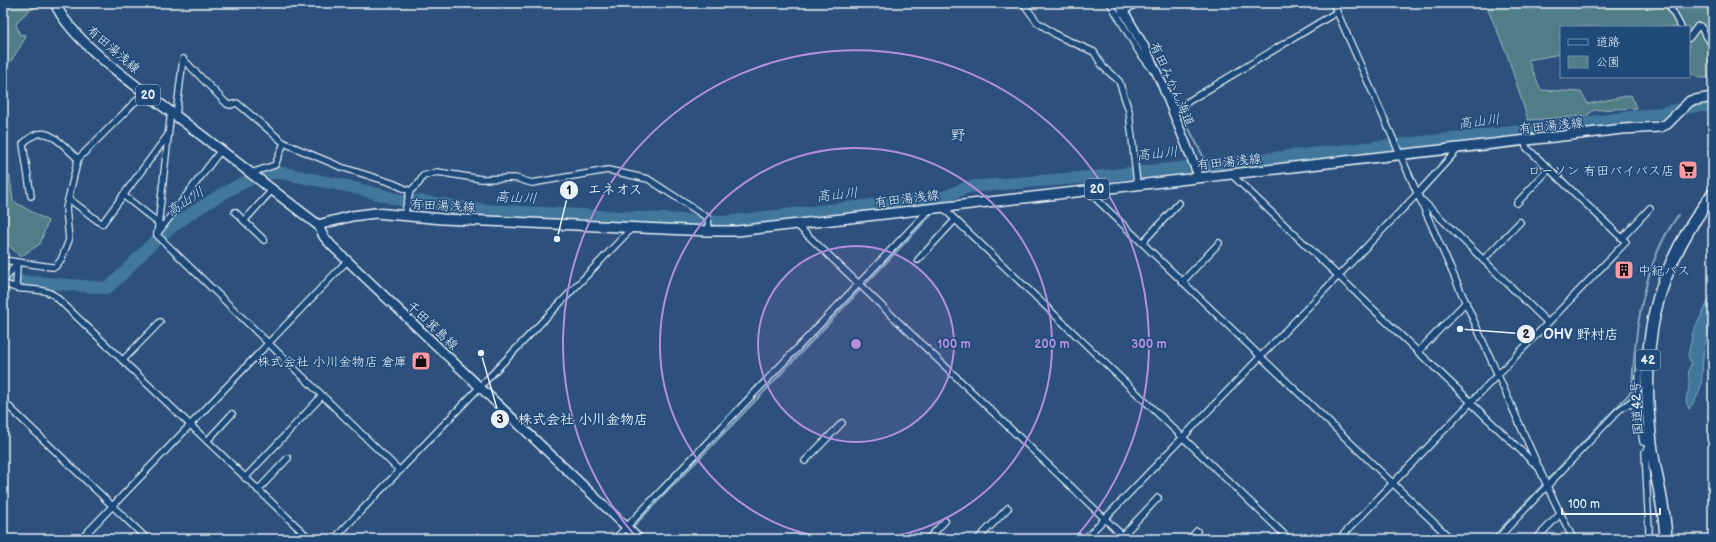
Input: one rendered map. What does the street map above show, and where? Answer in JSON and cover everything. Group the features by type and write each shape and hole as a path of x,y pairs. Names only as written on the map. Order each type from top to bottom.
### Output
{"highway":[{"name":"国道42号","path":"1666,539 1666,520 1647,446 1648,348 1654,314 1669,268 1687,231 1713,194"}],"main road":[{"name":"有田みかん海道","path":"1119,3 1121,13 1146,50 1174,110 1198,175"},
{"name":"有田湯浅線","path":"57,4 66,22 85,42 144,92 318,225 360,214 375,213 404,216 632,228 737,231 1088,190 1198,175 1231,174 1398,152 1458,149 1660,127 1670,123 1686,104 1692,100 1713,98"},
{"name":"千田箕島線","path":"318,225 327,241 347,261 632,532"}],"street":[{"path":"1023,3 1037,22 1058,36 1094,52 1103,67 1119,81 1129,111 1137,184"},
{"path":"1110,3 1121,13 1138,3"},
{"path":"1333,3 1547,486 1573,539"},
{"path":"1668,3 1680,26"},
{"path":"1174,110 1337,12"},
{"path":"1690,37 1698,26 1700,26 1713,46"},
{"path":"161,225 168,135 183,59 227,104 231,105 237,103 284,143 341,167 392,183 410,194"},
{"path":"3,260 52,267 58,264 69,240 66,208 78,159 144,92"},
{"path":"31,196 23,144 28,138 40,133 53,136 78,159"},
{"path":"69,199 102,224 168,135"},
{"path":"1339,539 1547,322 1626,242 1526,146 1526,141"},
{"path":"252,174 275,165 284,143"},
{"path":"1085,539 1260,356 1419,196 1458,149"},
{"path":"221,150 161,225 157,235 400,471"},
{"path":"1517,203 1549,169"},
{"path":"404,216 410,194 423,176 437,172 481,179 515,178 532,183 608,170 644,178 655,183 708,218 709,231"},
{"path":"1231,174 1540,470"},
{"path":"244,221 272,190"},
{"path":"1088,190 1451,539"},
{"path":"124,195 161,225"},
{"path":"1419,196 1547,322"},
{"path":"1142,243 1179,203"},
{"path":"942,207 1289,539"},
{"path":"615,539 632,532 859,283 931,208"},
{"path":"1622,238 1650,208"},
{"path":"235,212 264,240"},
{"path":"918,260 955,220"},
{"path":"1483,260 1520,222"},
{"path":"796,224 1124,537 1158,498"},
{"path":"334,539 632,228"},
{"path":"1182,282 1219,243"},
{"path":"81,539 347,261"},
{"path":"17,263 3,282 10,288 51,292 310,539"},
{"path":"16,288 17,263"},
{"path":"1418,352 1466,302"},
{"path":"123,360 160,322"},
{"path":"1497,539 1617,412 1633,400 1637,393 1641,357 1648,348"},
{"path":"246,478 322,396"},
{"path":"3,402 147,539"},
{"path":"1627,404 1632,404 1638,410 1647,446 1648,539"},
{"path":"207,441 232,414"},
{"path":"805,461 842,423"},
{"path":"258,490 288,458"},
{"path":"978,539 1008,508"},
{"path":"1536,539 1561,513"},
{"path":"928,539 944,521"},
{"path":"1189,539 1197,531"}],"green space":[{"path":"3,3 49,3 39,6 26,13 19,20 16,25 20,35 25,34 26,37 11,61 3,70"},
{"path":"1485,3 1713,3 1713,78 1701,78 1690,72 1690,26 1560,26 1560,54 1528,60 1541,90 1581,92 1588,104 1631,95 1636,108 1594,110 1586,116 1528,120 1507,54"},
{"path":"3,168 10,177 13,201 48,221 40,244 20,257 3,239"}],"water":[{"path":"1713,285 1713,322 1710,325 1704,352 1700,390 1698,396 1689,409 1686,399 1689,387 1688,373 1691,364 1688,355 1693,332 1712,294"}],"waterway":[{"path":"1114,3 1125,21"},
{"name":"高山川","path":"3,290 11,283 20,281 107,288 120,277 155,241 198,209 235,187 252,179 269,174 282,173 351,187 404,201 420,201 483,210 723,222 944,197 968,187 1113,175 1479,136 1662,113 1696,106 1713,106"},
{"path":"1183,117 1207,164"},
{"name":"高山川","path":"941,201 944,197"},
{"path":"632,528 759,397 932,214"},
{"path":"1491,539 1632,390 1637,332 1644,293 1656,255 1678,215"},
{"path":"621,539 629,531"}],"place":[{"name":"ローソン 有田バイパス店","path":"1688,170"},
{"name":"エネオス","path":"557,239"},
{"name":"中紀バス","path":"1624,270"},
{"name":"OHV 野村店","path":"1460,329"},
{"name":"株式会社 小川金物店","path":"481,353"},
{"name":"株式会社 小川金物店 倉庫","path":"421,361"}],"district":[{"name":"野","path":"958,135"}]}
